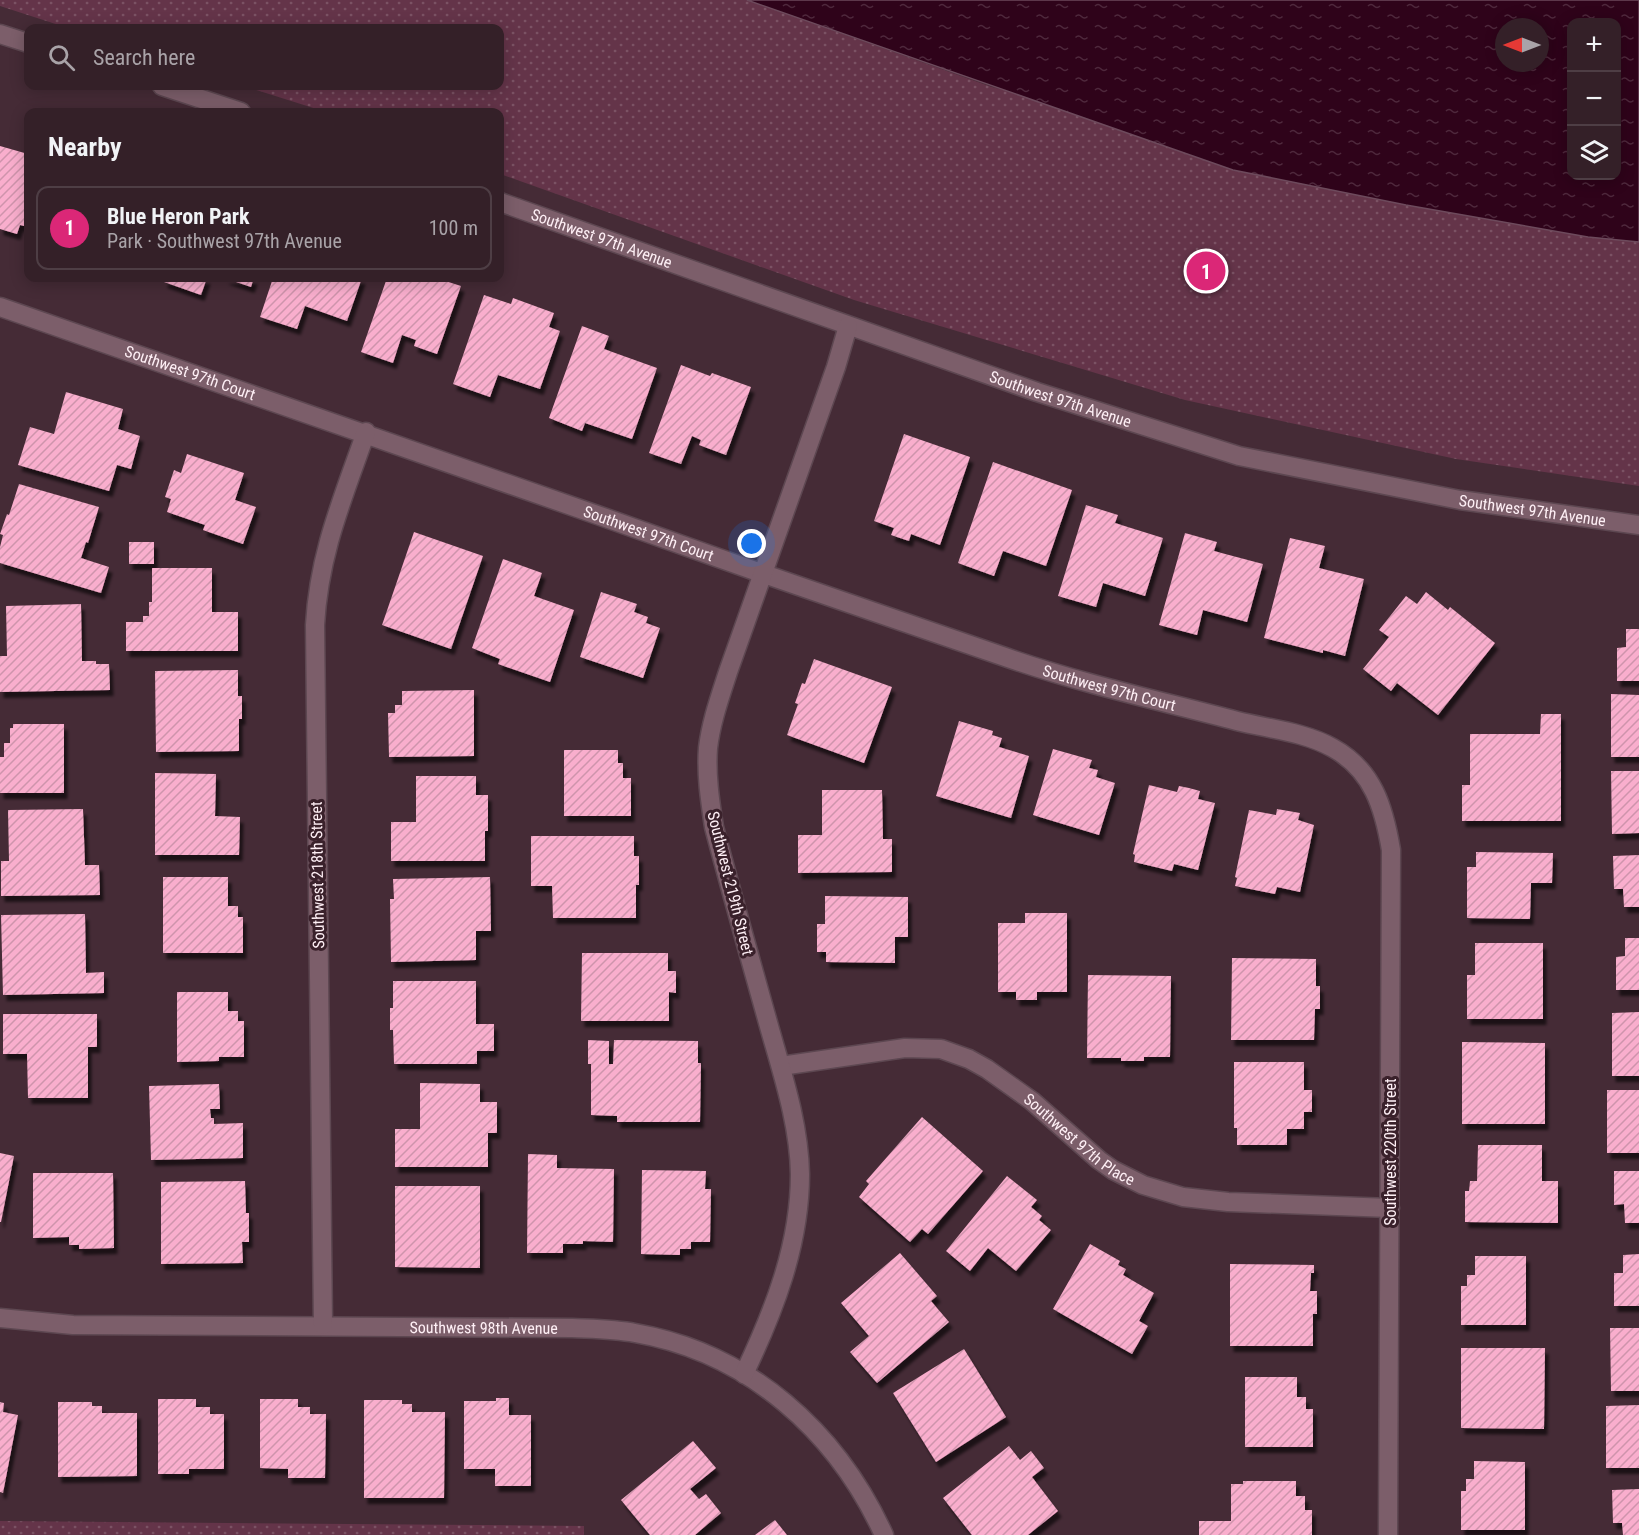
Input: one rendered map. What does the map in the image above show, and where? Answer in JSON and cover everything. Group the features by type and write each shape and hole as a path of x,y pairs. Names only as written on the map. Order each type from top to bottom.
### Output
{"street":[{"path":"0,34 24,42"},
{"path":"174,90 229,108"},
{"name":"Southwest 97th Avenue","path":"504,203 1037,392 1239,456 1460,500 1639,525"},
{"name":"Southwest 97th Court","path":"0,307 366,432 762,573 1051,671 1134,695 1319,742 1343,754 1364,774"},
{"name":"Southwest 219th Street","path":"744,1374 764,1332 790,1256 800,1176 799,1149 781,1066 714,826 708,765 710,736 718,703 834,373 848,326"},
{"name":"Southwest 218th Street","path":"323,1325 315,625 318,587 325,551 366,432"},
{"name":"Southwest 220th Street","path":"1364,774 1377,794 1391,850 1388,1535"},
{"name":"Southwest 97th Place","path":"781,1066 915,1047 941,1049 969,1059 987,1069 1032,1101 1099,1160 1143,1185 1207,1200 1390,1208"},
{"name":"Southwest 98th Avenue","path":"0,1318 73,1325 572,1328 634,1332 683,1345 744,1374 788,1403 845,1465 884,1535"}],"shaded area":[{"path":"0,0 747,0 992,87 1588,237 1639,242 1639,486 1456,459 1185,400 854,300 504,175 504,108 313,108 257,90 504,90 504,24 56,24 0,6"},
{"path":"0,1521 584,1526 584,1535 0,1535"}],"water":[{"path":"747,0 1639,0 1639,242 1588,237 1406,205 1233,170"}],"building":[{"path":"0,146 24,153 24,226 20,225 17,234 0,229"},
{"path":"164,282 206,282 201,295"},
{"path":"236,282 253,282 251,287"},
{"path":"272,282 361,282 347,321 305,306 297,329 260,317"},
{"path":"386,282 448,282 461,286 437,354 414,346 416,340 402,335 393,363 361,352"},
{"path":"484,295 511,304 513,298 554,313 549,327 560,331 540,389 498,375 490,397 453,384"},
{"path":"582,326 609,336 604,349 657,368 632,439 585,423 582,431 549,418"},
{"path":"681,365 751,387 726,455 699,445 701,440 692,436 681,464 649,453"},
{"path":"66,392 123,409 118,429 140,436 131,469 117,465 109,491 18,465 30,427 54,434"},
{"path":"904,434 970,457 940,545 911,534 909,541 891,535 894,528 874,521"},
{"path":"187,454 244,473 235,500 256,507 243,544 203,530 205,525 167,512 171,499 165,497 174,470 181,473"},
{"path":"993,462 1072,490 1046,566 1003,551 994,576 958,563"},
{"path":"19,484 99,507 81,558 109,567 101,593 0,563 3,535 0,534"},
{"path":"1086,505 1118,515 1115,523 1163,538 1145,596 1103,583 1096,607 1058,596"},
{"path":"414,532 483,556 451,649 382,625"},
{"path":"1185,533 1217,542 1214,551 1263,564 1247,622 1203,610 1197,635 1159,625"},
{"path":"1290,538 1325,546 1319,568 1364,579 1345,656 1323,650 1323,653 1264,638"},
{"path":"129,542 154,542 154,564 129,564"},
{"path":"503,559 542,573 534,596 574,610 550,682 498,664 500,659 472,648"},
{"path":"152,568 212,568 212,612 238,612 238,651 126,651 126,622 143,622 143,616 149,616 149,602 152,602"},
{"path":"601,592 637,604 634,612 648,617 646,623 660,628 643,678 580,657"},
{"path":"1426,592 1448,610 1450,607 1495,643 1438,715 1397,683 1391,691 1363,669 1389,637 1379,630 1406,596 1417,604"},
{"path":"81,604 82,661 109,664 110,690 0,692 0,656 7,656 6,606"},
{"path":"1626,629 1639,629 1639,681 1617,681 1617,648 1626,647"},
{"path":"814,659 892,687 864,763 787,735 798,704 795,703 802,683 805,684"},
{"path":"238,670 238,696 242,696 239,751 156,752 155,671"},
{"path":"474,690 474,756 389,757 388,713 395,713 395,705 402,705 402,691"},
{"path":"1611,694 1639,695 1639,757 1611,757"},
{"path":"1541,714 1561,714 1561,821 1462,821 1462,785 1470,785 1470,734 1540,734"},
{"path":"959,721 993,731 992,735 1002,738 999,747 1029,756 1011,818 936,796"},
{"path":"13,724 64,724 64,793 0,793 0,757 4,757 4,743 10,743 10,728 13,728"},
{"path":"1053,749 1092,760 1089,768 1098,770 1096,777 1115,783 1099,835 1033,815"},
{"path":"564,750 618,750 618,763 623,763 623,778 631,778 631,816 564,816"},
{"path":"1611,771 1639,771 1639,833 1612,834"},
{"path":"155,773 216,774 215,816 240,817 239,855 155,855"},
{"path":"416,776 476,776 476,795 488,795 485,861 391,861 391,822 416,822"},
{"path":"1149,785 1177,792 1179,786 1200,791 1198,799 1215,803 1198,870 1174,864 1172,871 1134,862 1135,855 1133,854"},
{"path":"822,790 882,790 883,839 892,839 892,872 798,873 798,835 822,835"},
{"path":"83,809 85,865 99,865 100,895 1,896 1,861 9,861 8,810"},
{"path":"1277,809 1300,813 1298,820 1314,825 1300,892 1277,887 1275,894 1235,886 1249,810 1276,815"},
{"path":"531,836 634,836 634,856 639,856 636,918 553,918 552,886 531,886"},
{"path":"1476,852 1553,853 1552,883 1531,883 1530,919 1467,918 1467,867 1476,867"},
{"path":"1639,855 1639,907 1624,907 1623,889 1614,889 1613,856"},
{"path":"163,877 228,877 228,906 238,906 238,917 243,917 243,953 163,953"},
{"path":"490,877 491,931 476,931 476,960 391,962 390,899 394,899 393,879"},
{"path":"825,896 908,897 908,937 895,937 895,963 826,962 826,952 817,952 817,924 825,924"},
{"path":"1025,913 1067,913 1067,992 1037,992 1037,1000 1016,1000 1016,992 998,992 998,923 1025,923"},
{"path":"85,914 86,973 104,972 104,993 3,995 1,915"},
{"path":"1625,938 1639,938 1639,990 1616,990 1616,957 1625,956"},
{"path":"1475,943 1543,943 1543,1019 1467,1019 1467,975 1475,975"},
{"path":"582,953 668,953 668,971 676,971 676,993 669,992 669,1021 581,1021"},
{"path":"1232,958 1316,959 1316,986 1320,986 1320,1009 1315,1009 1314,1040 1231,1040"},
{"path":"1088,975 1171,976 1170,1057 1144,1057 1144,1061 1087,1058"},
{"path":"393,981 476,981 476,1024 494,1024 494,1051 477,1051 477,1064 394,1064 393,1030 390,1030"},
{"path":"177,992 228,992 228,1011 238,1011 238,1021 244,1021 244,1057 219,1057 219,1061 177,1062"},
{"path":"1639,1012 1639,1076 1612,1076 1612,1013"},
{"path":"3,1014 97,1014 97,1047 88,1047 88,1098 28,1098 27,1054 3,1054"},
{"path":"588,1040 609,1041 609,1064 613,1064 614,1040 698,1041 698,1063 701,1063 700,1122 617,1122 617,1116 591,1115 591,1064 588,1064"},
{"path":"1462,1042 1545,1043 1545,1124 1462,1124"},
{"path":"1234,1062 1304,1062 1304,1090 1312,1090 1312,1112 1304,1112 1304,1129 1287,1129 1287,1145 1237,1145 1237,1128 1234,1128"},
{"path":"420,1083 480,1084 480,1102 497,1102 497,1133 488,1133 488,1167 395,1167 395,1129 420,1129"},
{"path":"219,1084 220,1109 210,1109 211,1118 214,1118 214,1124 243,1123 243,1158 151,1160 149,1086"},
{"path":"1607,1090 1639,1090 1639,1153 1607,1153"},
{"path":"922,1117 983,1171 928,1234 922,1229 910,1242 859,1197 869,1184 866,1181"},
{"path":"1478,1145 1542,1145 1542,1181 1558,1181 1558,1223 1465,1222 1465,1191 1469,1191 1470,1181 1477,1181"},
{"path":"0,1153 14,1156 1,1222 0,1222"},
{"path":"528,1154 557,1155 557,1168 614,1169 613,1242 583,1241 583,1244 563,1244 563,1253 527,1253"},
{"path":"642,1170 706,1171 705,1189 711,1189 710,1242 691,1242 691,1249 680,1249 680,1255 641,1254"},
{"path":"1614,1171 1639,1171 1639,1223 1625,1223 1624,1204 1614,1205"},
{"path":"33,1173 113,1173 114,1248 79,1249 79,1245 69,1245 69,1237 33,1238"},
{"path":"1007,1176 1037,1200 1031,1207 1042,1216 1039,1220 1051,1230 1016,1271 988,1248 970,1271 946,1251"},
{"path":"245,1181 246,1213 249,1213 249,1242 242,1242 243,1263 161,1264 161,1182"},
{"path":"395,1186 480,1186 480,1268 395,1267"},
{"path":"1090,1244 1120,1261 1118,1265 1126,1269 1123,1275 1154,1293 1139,1321 1148,1326 1132,1354 1053,1309"},
{"path":"900,1253 937,1296 931,1301 949,1322 877,1383 850,1352 869,1336 841,1303"},
{"path":"1639,1254 1639,1306 1614,1306 1614,1273 1623,1273 1623,1255"},
{"path":"1475,1256 1526,1256 1526,1325 1461,1325 1461,1286 1467,1286 1467,1275 1475,1275"},
{"path":"1230,1264 1314,1265 1310,1291 1317,1291 1317,1314 1313,1314 1313,1346 1230,1346"},
{"path":"1610,1328 1639,1328 1639,1391 1611,1391"},
{"path":"1461,1348 1545,1348 1544,1429 1461,1428"},
{"path":"964,1349 1006,1417 936,1462 893,1393"},
{"path":"1245,1377 1297,1377 1297,1397 1306,1397 1306,1409 1313,1409 1313,1447 1245,1447"},
{"path":"496,1398 509,1398 509,1415 531,1415 531,1486 495,1486 495,1469 464,1469 464,1401 496,1401"},
{"path":"158,1399 196,1399 196,1407 210,1407 210,1414 224,1414 224,1469 189,1469 189,1474 158,1474"},
{"path":"260,1399 298,1399 298,1407 310,1407 310,1414 326,1414 325,1478 288,1478 288,1469 260,1468"},
{"path":"364,1400 402,1400 402,1404 412,1404 412,1412 445,1412 444,1498 364,1498"},
{"path":"0,1402 4,1403 3,1412 18,1415 3,1493 0,1492"},
{"path":"58,1402 92,1402 92,1406 102,1406 102,1413 137,1413 137,1476 58,1477"},
{"path":"1639,1405 1639,1468 1606,1468 1606,1406"},
{"path":"693,1441 716,1468 690,1489 699,1499 706,1494 721,1513 695,1535 650,1535 621,1500"},
{"path":"1009,1446 1020,1460 1031,1451 1044,1468 1032,1477 1058,1511 1028,1535 972,1535 943,1498"},
{"path":"1474,1461 1525,1462 1525,1530 1461,1530 1461,1491 1466,1491 1466,1479 1474,1479"},
{"path":"1243,1481 1296,1481 1296,1496 1305,1496 1305,1510 1312,1510 1312,1535 1199,1535 1199,1521 1231,1521 1231,1484 1243,1484"},
{"path":"1639,1489 1639,1535 1623,1535 1622,1523 1613,1523 1612,1490"},
{"path":"775,1520 787,1535 755,1535"}],"place":[{"name":"Blue Heron Park","path":"1206,271"}]}
